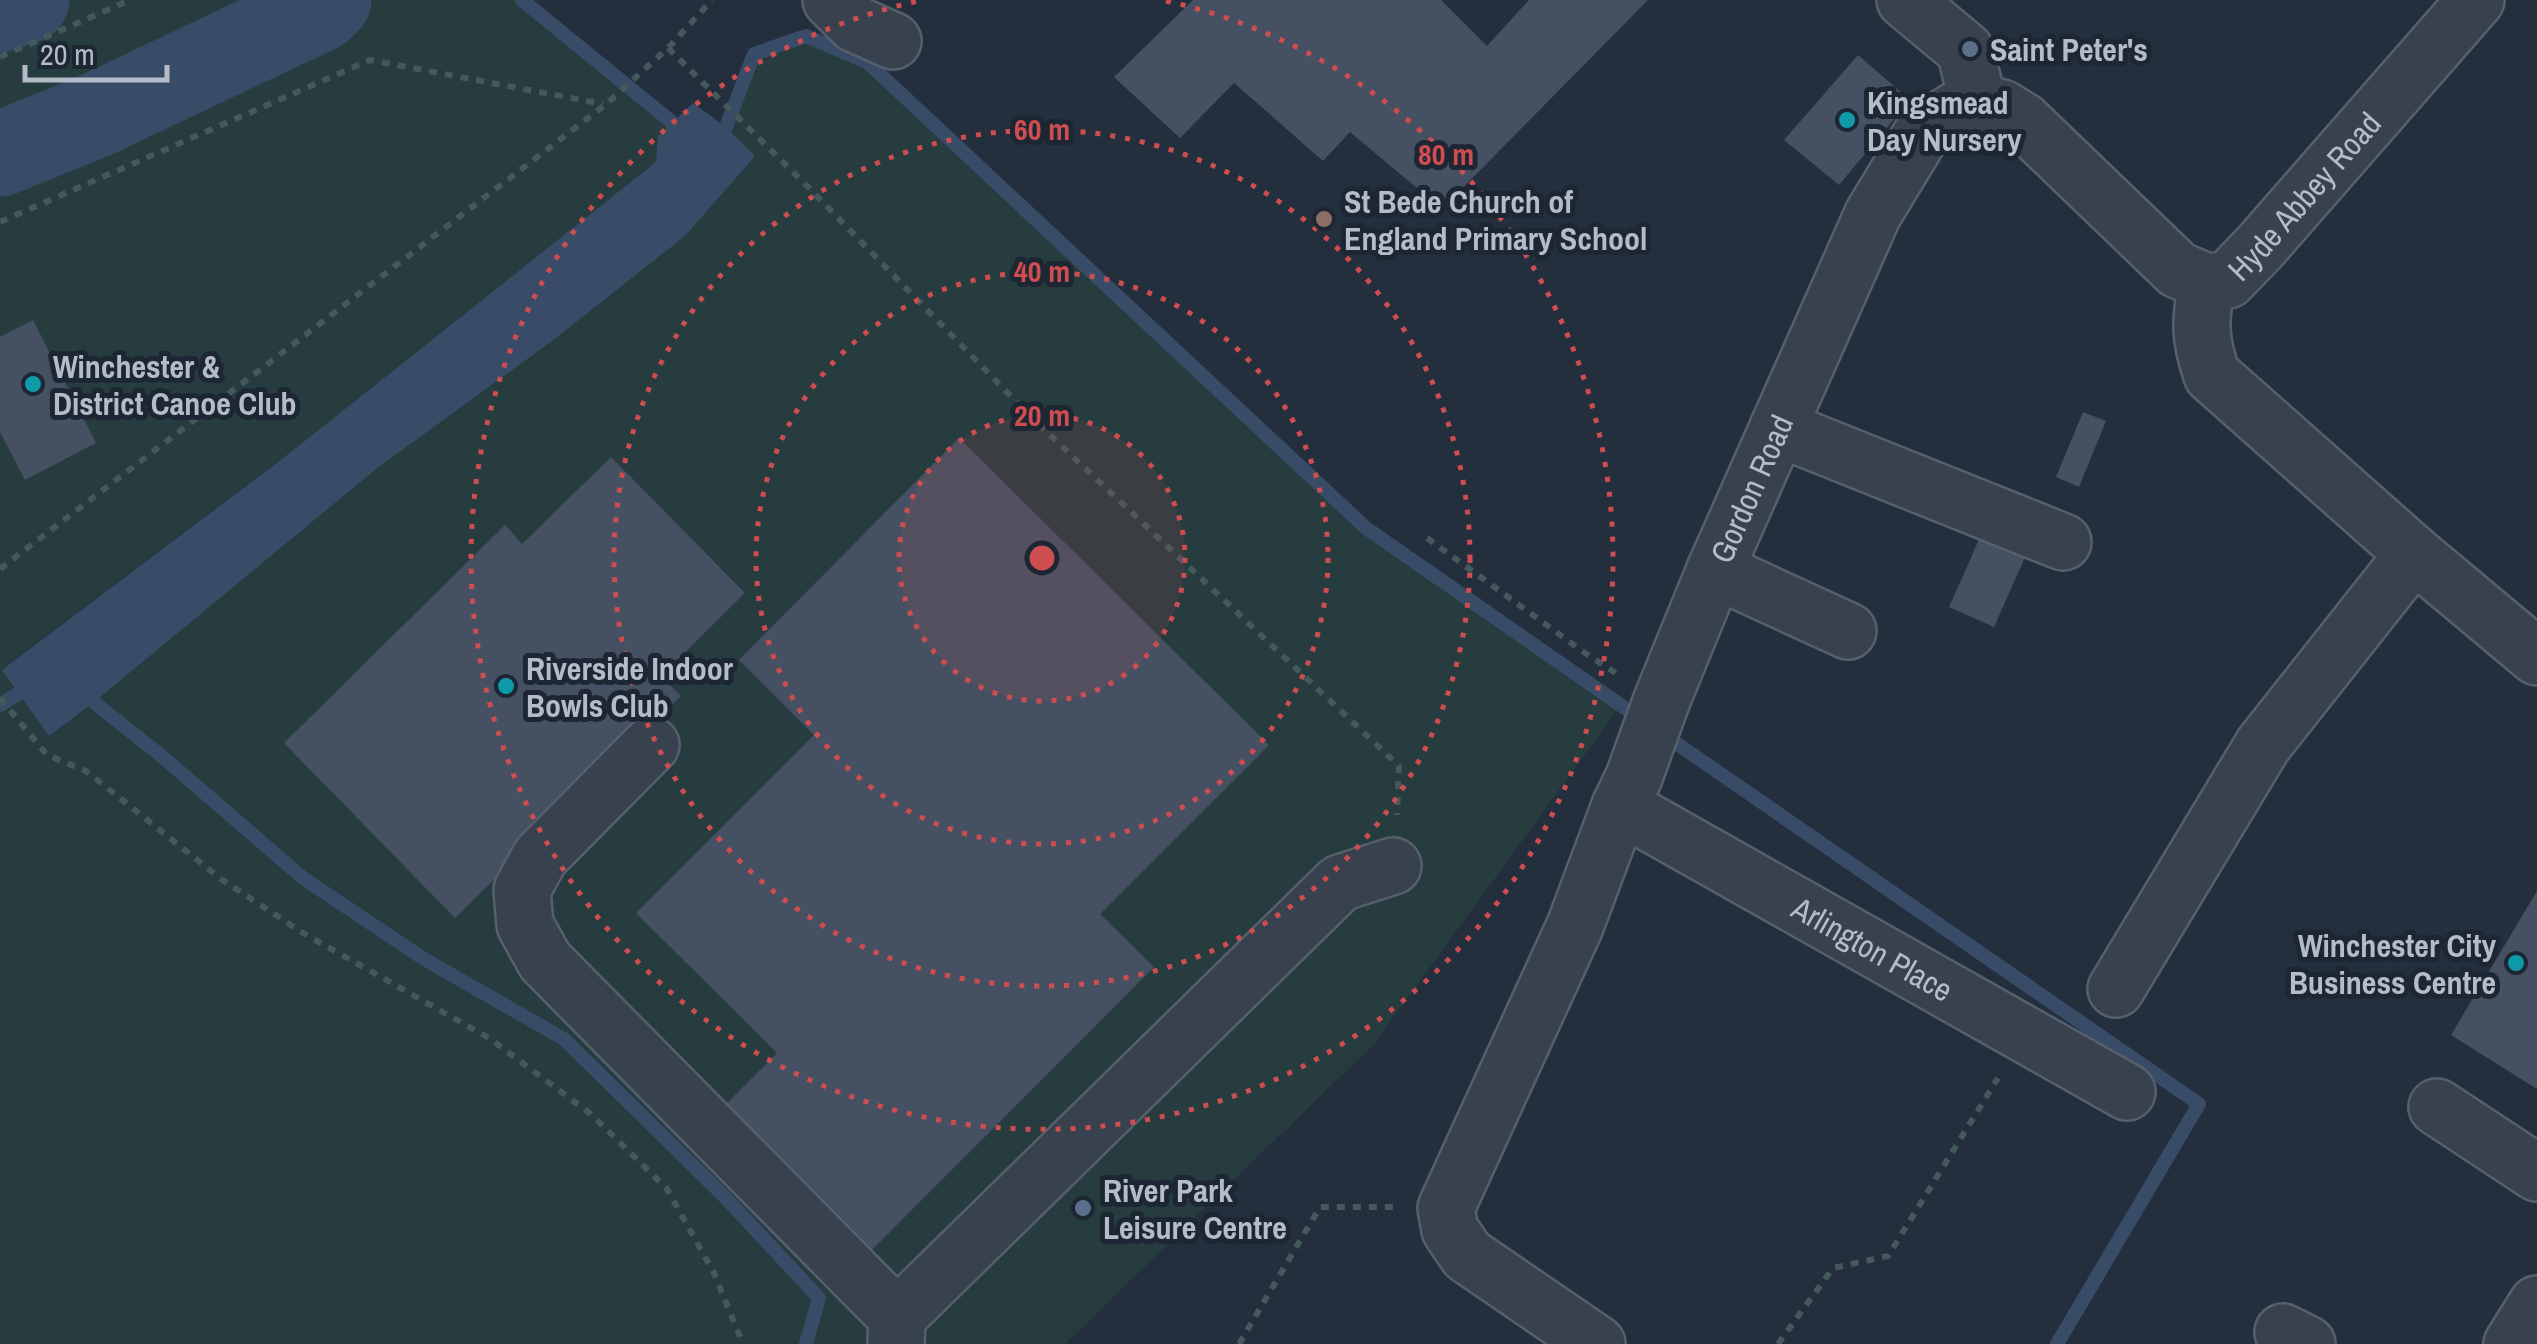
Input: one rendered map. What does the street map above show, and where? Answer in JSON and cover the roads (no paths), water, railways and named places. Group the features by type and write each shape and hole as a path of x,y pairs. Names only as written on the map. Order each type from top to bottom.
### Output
{"street":[{"path":"831,0 855,24 893,42"},
{"path":"1905,0 1965,50 1978,102 2002,108 2022,120 2178,270 2207,282"},
{"name":"Hyde Abbey Road","path":"2476,0 2240,270 2228,280 2207,282 2200,330 2212,375 2537,657"},
{"name":"Gordon Road","path":"1598,1344 1467,1255 1450,1230 1452,1195 1575,926 1715,570 1873,214 1924,130 1978,102"},
{"path":"1778,428 2062,542"},
{"path":"2116,990 2263,746 2414,554"},
{"path":"1715,570 1848,631"},
{"path":"651,746 540,857 522,890 526,925 545,961 896,1331 1340,884 1394,866"},
{"name":"Arlington Place","path":"1627,792 2127,1092"},
{"path":"2437,1106 2537,1173"},
{"path":"2512,1344 2537,1304"}],"water":[{"path":"693,103 726,127 755,156 685,236 552,341 376,469 49,736 2,670 272,467 656,162 658,136"}],"waterway":[{"path":"0,10 27,0"},
{"path":"0,154 94,116 320,9 329,0"},
{"path":"522,0 684,132"},
{"path":"715,138 726,127 754,54 806,36 867,62 1366,528 1642,720"},
{"path":"0,705 32,685"},
{"path":"81,692 303,878 424,959 564,1039 725,1197 819,1298 806,1344"},
{"path":"1660,732 2199,1104 2057,1344"}],"place":[{"name":"Saint Peter's","path":"1970,49"},
{"name":"Kingsmead Day Nursery","path":"1847,120"},
{"name":"St Bede Church of England Primary School","path":"1324,219"},
{"name":"Winchester & District Canoe Club","path":"33,384"},
{"name":"Riverside Indoor Bowls Club","path":"506,686"},
{"name":"Winchester City Business Centre","path":"2516,963"},
{"name":"River Park Leisure Centre","path":"1083,1208"}]}
